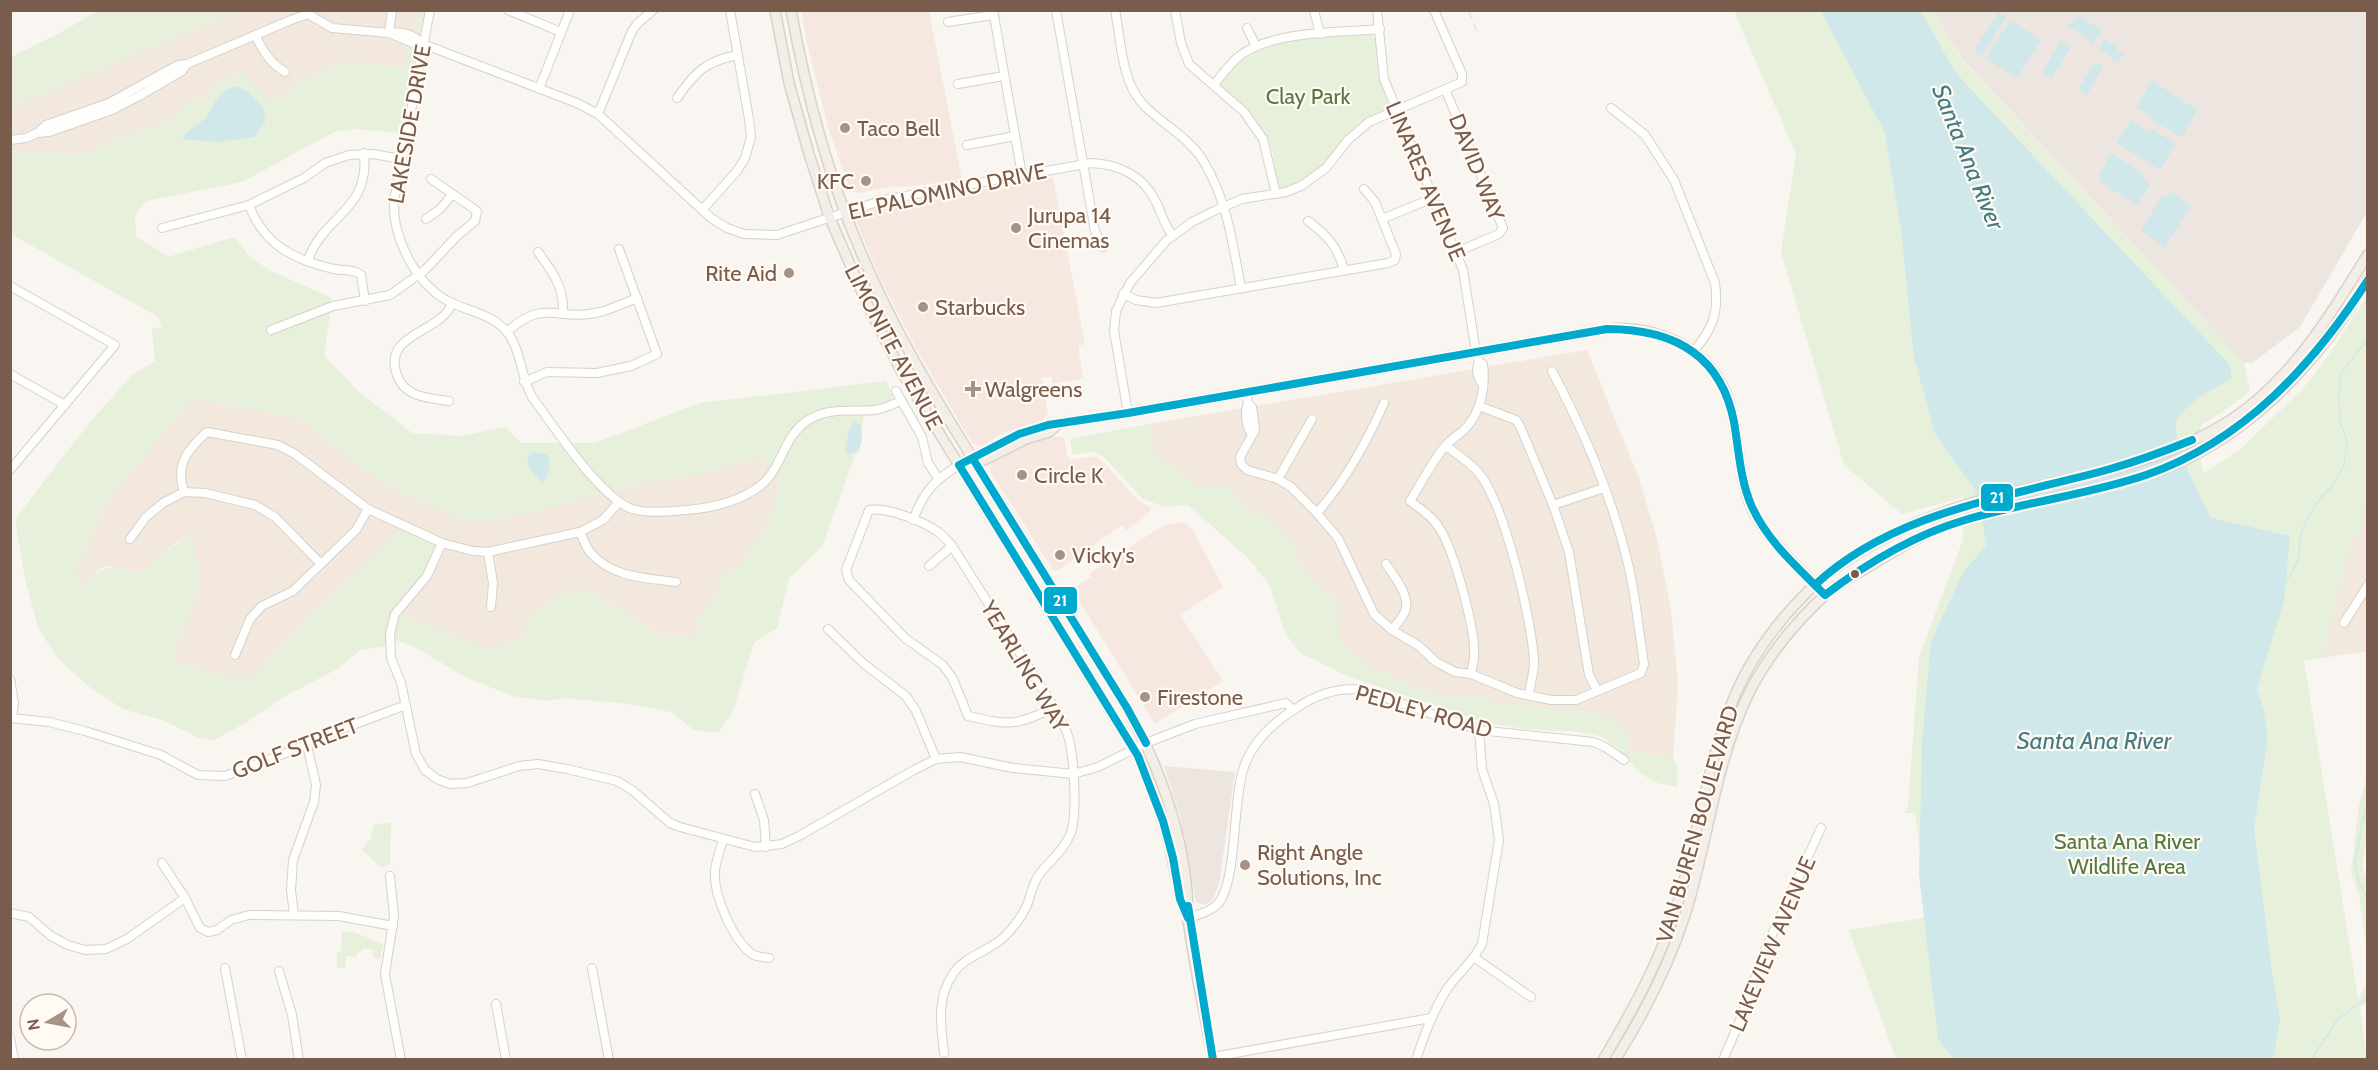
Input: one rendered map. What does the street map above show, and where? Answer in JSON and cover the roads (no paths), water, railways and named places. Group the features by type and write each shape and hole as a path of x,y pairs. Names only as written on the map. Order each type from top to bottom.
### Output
{"main road":[{"name":"LIMONITE AVENUE","path":"775,10 798,119 846,257 887,344 1134,749 1163,821 1173,858 1180,899 1188,918"},
{"name":"LIMONITE AVENUE","path":"791,10 812,111 844,211 900,336 1127,708 1146,743 1172,818 1187,890 1188,918 1213,1058"},
{"name":"VAN BUREN BOULEVARD","path":"1603,1059 1633,1009 1663,944 1676,908 1721,732 1736,693 1773,630 1815,585 1848,559 1883,538 1931,517 1975,502 2145,459 2221,426 2281,377 2300,356 2332,313 2367,254"},
{"name":"VAN BUREN BOULEVARD","path":"1615,1059 1673,949 1686,912 1733,733 1749,694 1772,655 1825,595 1852,576 1913,541 1945,527 1981,516 2146,476 2208,447 2262,409 2300,374 2335,330 2367,279"},
{"path":"959,465 1019,434 1048,425 1478,357 1619,328 1637,329 1664,336 1694,351 1718,380 1731,407 1745,487 1756,516 1784,551 1825,595"},
{"path":"1000,531 1008,536 1039,586 1053,588"}],"street":[{"path":"389,33 392,10"},
{"name":"LAKESIDE DRIVE","path":"430,10 394,201 395,227 403,250 420,275 439,296 452,304 494,320 507,332"},
{"path":"508,10 561,32"},
{"path":"539,89 570,10"},
{"path":"598,114 632,31 653,10"},
{"path":"702,210 737,171 748,148 751,128 730,10"},
{"path":"1056,10 1095,231 1103,247"},
{"path":"1116,10 1127,78 1132,88 1142,103 1178,132 1197,152 1210,174 1231,234 1241,288"},
{"path":"1175,10 1184,54 1190,64 1244,112 1263,139 1276,194"},
{"path":"1314,10 1320,34"},
{"name":"LINARES AVENUE","path":"1377,10 1381,69 1466,280 1478,357 1483,364 1485,379 1479,406"},
{"path":"1128,413 1114,331 1116,311 1123,294 1152,255 1192,222 1223,207 1242,199 1276,194 1301,186 1321,174 1363,126 1462,82 1462,74 1434,10"},
{"path":"948,22 993,13 1022,175"},
{"name":"EL PALOMINO DRIVE","path":"10,140 26,138 46,126 108,103 178,65 187,64 308,14 332,28 414,36 423,44 598,114 702,210 727,228 759,236 784,233 844,211 883,200 1084,164 1111,165 1138,178 1151,192 1164,223 1173,236"},
{"path":"1247,28 1256,46"},
{"path":"1214,85 1231,63 1256,46 1280,38 1380,29"},
{"path":"255,35 264,54 274,65 285,72"},
{"path":"677,98 701,68 717,60 738,55"},
{"path":"958,84 1004,76"},
{"name":"DAVID WAY","path":"1445,89 1503,228 1500,234 1456,252"},
{"path":"1611,108 1645,135 1674,180 1715,283 1716,304 1713,322 1709,332 1694,351"},
{"path":"967,145 1015,136"},
{"path":"162,228 249,205 304,178 325,163 364,153 401,159"},
{"path":"308,260 321,233 347,211 357,196 363,178 364,153"},
{"path":"270,330 333,306 390,295 420,275 456,237 475,221 477,216 472,206 452,195 431,179"},
{"path":"1123,294 1137,300 1156,303 1395,260 1396,254 1375,201 1364,189"},
{"path":"426,219 452,195"},
{"path":"1382,219 1433,198"},
{"path":"249,205 258,226 279,248 337,270 357,272 363,280 365,301"},
{"path":"1308,221 1330,239 1338,251 1344,270"},
{"path":"524,382 547,372 597,373 631,366 657,354 619,249"},
{"path":"538,252 562,292 563,312"},
{"path":"10,286 115,345 14,461 10,470"},
{"path":"637,298 597,313 563,312 531,315 517,322 507,332 513,343 524,382 532,397 596,481 619,502 630,508 644,512 704,508 728,502 761,486 776,466 791,438 805,422 826,412 876,410 901,401"},
{"path":"449,401 412,393 398,378 395,366 398,348 405,339 439,321 452,304"},
{"path":"1246,392 1248,404 1252,407 1255,430 1240,457 1241,464 1246,470 1278,479 1291,487 1317,513 1338,538 1374,614 1392,630 1419,646 1436,662 1455,672 1471,674 1516,693 1551,700 1576,700 1641,673 1644,664 1629,568 1604,488 1580,423 1552,371"},
{"path":"10,374 65,405"},
{"path":"896,391 922,437 928,463 938,478"},
{"path":"1317,513 1351,470 1383,403"},
{"path":"1471,674 1475,654 1468,611 1446,538 1429,514 1410,501 1446,446 1466,428 1479,406 1516,420 1553,505 1569,552 1589,675 1597,690"},
{"path":"1278,479 1312,419"},
{"path":"184,492 180,480 182,462 196,442 207,432 278,445 295,454 368,509 442,543 473,551 488,552 580,532 603,520 619,502"},
{"path":"1446,446 1479,473 1491,494 1506,531 1532,640 1534,664 1529,695"},
{"path":"914,520 927,490 938,478 959,465"},
{"path":"1553,505 1604,488"},
{"path":"130,539 146,517 163,503 184,492 205,493 255,505 276,517 321,564"},
{"name":"YEARLING WAY","path":"944,1053 939,1011 953,973 1006,936 1027,907 1035,881 1060,852 1071,835 1075,816 1069,738 1054,707 952,546 939,532 914,520 881,508 869,510 846,570 849,580 906,638 943,665 953,679 968,716 1012,723 1031,720 1054,707"},
{"path":"235,655 250,619 262,606 293,591 356,530 368,509"},
{"path":"580,532 591,553 607,567 626,575 676,582"},
{"path":"442,543 428,576 395,614 390,633 394,671 401,683 416,754 425,770 437,779 450,784 467,783 519,766 538,764 567,769 616,782 632,790 670,823 723,840 766,847 782,844 936,759 960,757 1013,768 1073,774 1098,767 1146,743 1195,723 1286,704 1293,710"},
{"path":"929,566 952,546"},
{"path":"488,552 493,584 491,608"},
{"path":"1386,564 1399,584 1406,603 1406,612 1392,630"},
{"path":"2344,623 2367,585"},
{"path":"2359,600 2367,607"},
{"path":"828,629 864,664 906,696 916,711 936,759"},
{"path":"10,680 14,703 11,718"},
{"name":"PEDLEY ROAD","path":"1188,918 1205,913 1223,895 1229,873 1243,768 1254,747 1277,722 1318,696 1349,688 1362,690 1479,730 1593,742 1624,760"},
{"name":"GOLF STREET","path":"11,718 49,722 85,731 161,755 198,775 225,776 406,705"},
{"path":"1416,1059 1431,1018 1449,987 1475,958 1482,944 1499,840 1494,804 1482,769 1479,730"},
{"path":"294,915 291,890 293,860 314,802 316,785 307,745"},
{"path":"755,794 764,820 766,847"},
{"name":"LAKEVIEW AVENUE","path":"1723,1059 1739,1023 1765,950 1821,828"},
{"path":"723,840 715,872 716,889 738,941 754,956 769,958"},
{"path":"162,862 185,898 200,928 208,932 217,930 231,920 249,915 339,916 393,926"},
{"path":"390,876 394,905 386,974 401,1059"},
{"path":"10,913 29,917 51,936 68,945 85,950 106,949 127,939 185,898"},
{"path":"1475,958 1531,997"},
{"path":"225,968 242,1059"},
{"path":"592,968 609,1059"},
{"path":"279,971 292,1015 299,1059"},
{"path":"496,1004 506,1059"},
{"path":"1213,1058 1431,1018"},
{"path":"10,1038 14,1059"}],"water":[{"name":"Santa Ana River","path":"1821,11 1921,11 1951,65 1963,81 2229,364 2232,378 2190,405 2179,416 2176,424 2177,436 2186,466 2211,518 2290,536 2284,601 2257,689 2264,711 2268,737 2254,828 2280,1019 2273,1059 1954,1059 1938,1039 1919,874 1922,743 1931,641 1964,571 1987,545 1976,491 1935,434 1914,357 1901,229 1885,133"},
{"path":"1998,12 2006,17 1982,55 1974,51"},
{"path":"2078,16 2102,30 2093,43 2068,26 2070,22 2073,24"},
{"path":"2010,20 2041,40 2017,78 1986,59"},
{"path":"2104,39 2118,47 2117,50 2124,54 2118,63 2099,49"},
{"path":"2061,41 2071,47 2052,78 2042,72"},
{"path":"2095,62 2103,67 2087,95 2078,89"},
{"path":"2151,80 2197,110 2182,137 2151,120 2153,117 2137,108"},
{"path":"235,86 247,91 264,108 265,123 254,137 218,142 182,139 189,130 208,115 222,93"},
{"path":"2131,120 2150,132 2152,129 2176,144 2160,170 2117,143"},
{"path":"2111,153 2143,174 2144,180 2150,185 2137,205 2100,182 2099,175"},
{"path":"2170,191 2191,206 2165,247 2141,231 2162,195 2166,197"},
{"path":"854,422 861,426 862,439 859,451 847,455 845,449 847,438"},
{"path":"530,453 547,454 550,461 550,469 543,483 529,468 527,459"}],"waterway":[{"path":"2285,583 2298,561 2301,534 2307,519 2344,466 2347,441 2340,421 2341,373 2368,339"},
{"path":"2363,818 2368,799"},
{"path":"2368,815 2363,819 2355,864 2359,882 2367,898 2368,917"},
{"path":"2311,1060 2338,1019 2368,997"}],"railway":[{"path":"1468,10 1477,31"}],"place":[{"name":"Taco Bell","path":"845,128"},
{"name":"KFC","path":"866,181"},
{"name":"Jurupa 14 Cinemas","path":"1016,228"},
{"name":"Rite Aid","path":"789,273"},
{"name":"Starbucks","path":"923,307"},
{"name":"Walgreens","path":"973,389"},
{"name":"Circle K","path":"1022,475"},
{"name":"Vicky's","path":"1060,555"},
{"name":"Firestone","path":"1145,697"},
{"name":"Right Angle Solutions, Inc","path":"1245,865"}],"park label":[{"name":"Clay Park","path":"1308,96"},
{"name":"Santa Ana River Wildlife Area","path":"2127,854"}]}
